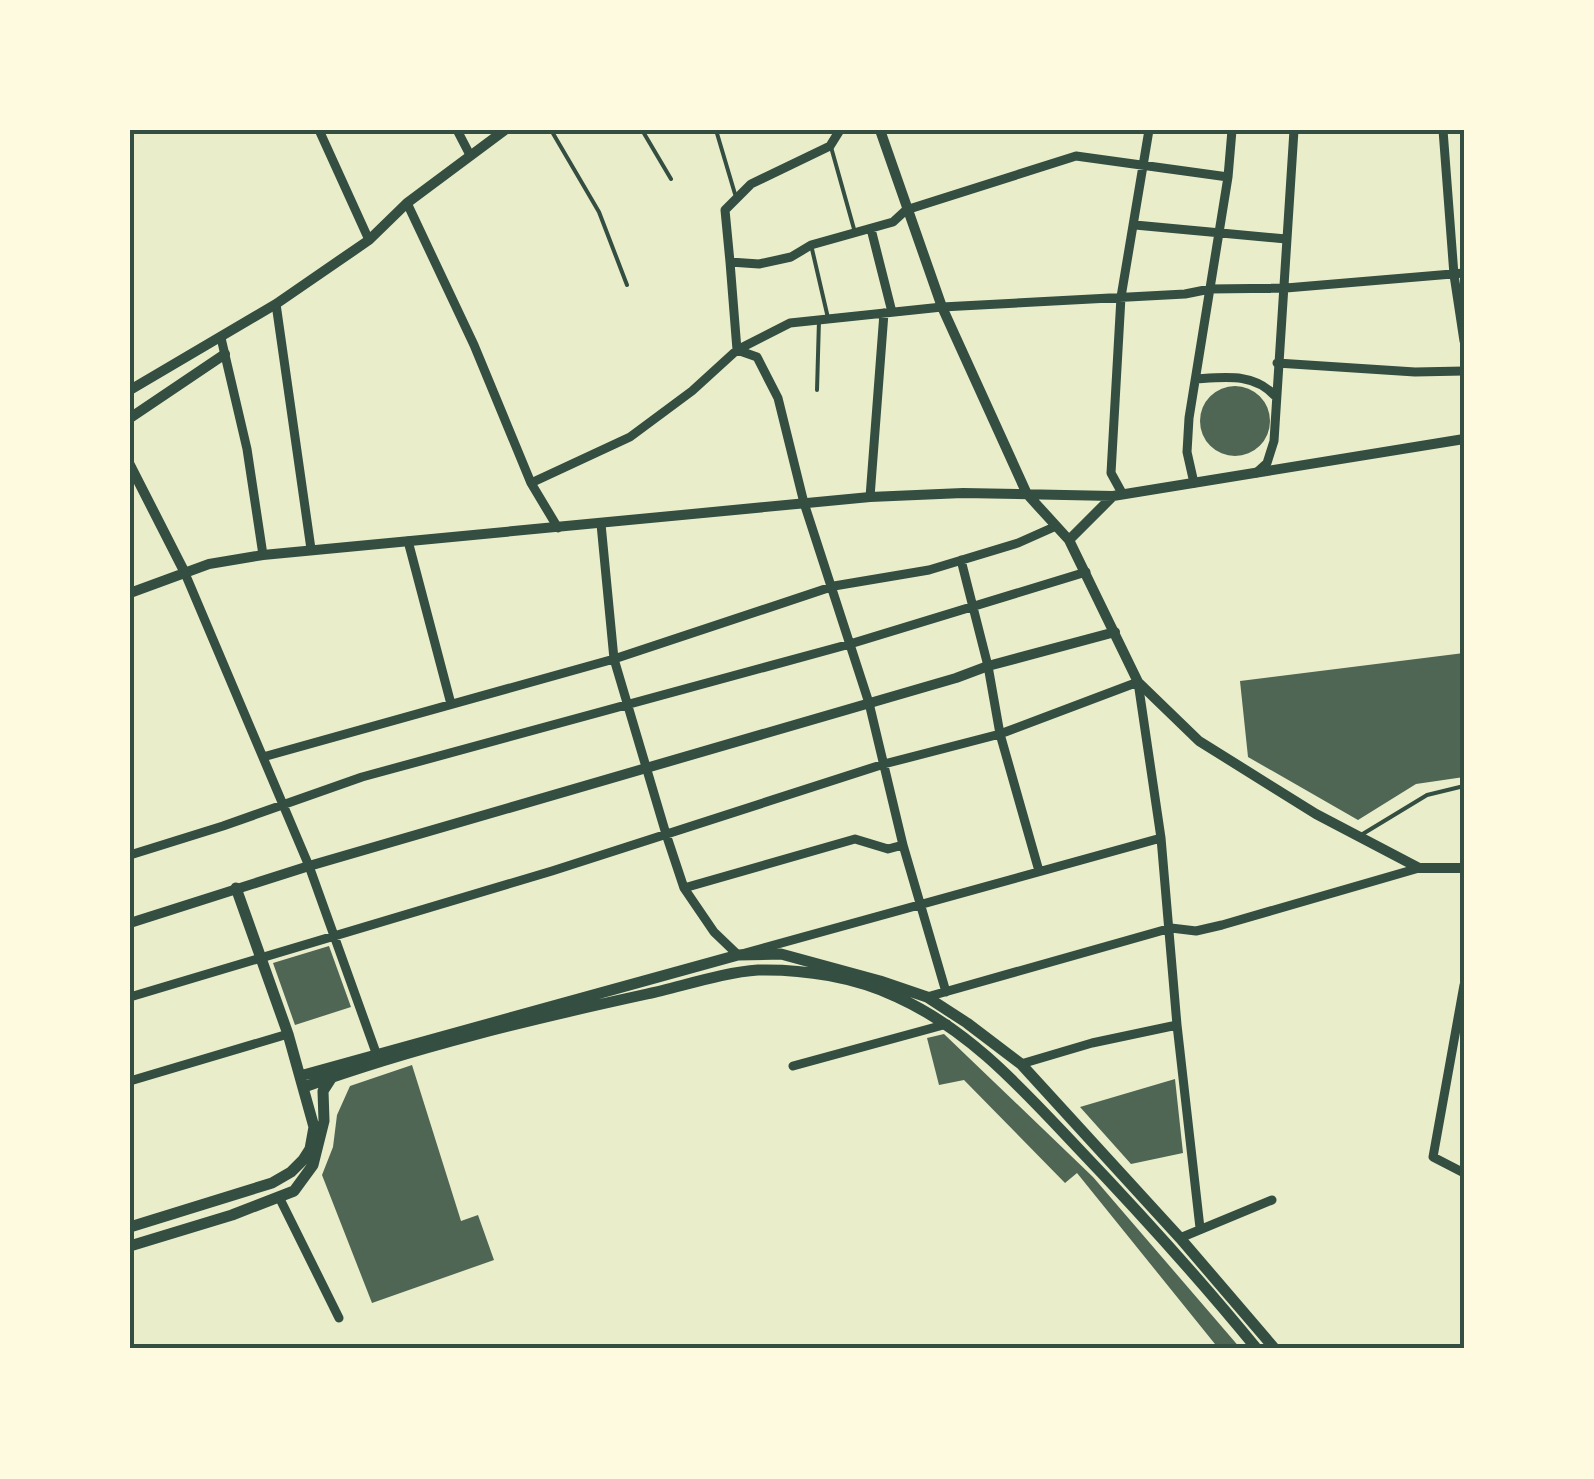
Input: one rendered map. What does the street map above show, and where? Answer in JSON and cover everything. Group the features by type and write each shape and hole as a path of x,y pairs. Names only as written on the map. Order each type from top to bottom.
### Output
{"main road":[{"path":"130,1226 272,1183 291,1172 310,1150 314,1127 302,1082 236,888"},
{"path":"302,1082 738,955 781,954 927,997 1021,1064 1275,1349"},
{"path":"302,1082 332,1077 378,1058 562,1012 756,970 801,972 855,982 897,996 947,1024 1000,1066 1150,1224 1256,1349"},
{"path":"130,1246 294,1191 314,1165 324,1121 323,1091 332,1077"}],"street":[{"path":"319,130 369,240"},
{"path":"457,130 470,156"},
{"path":"133,389 276,304 369,240 407,203 505,130"},
{"path":"737,350 725,210 752,184 830,146 840,130"},
{"path":"880,130 942,307 1028,494 1068,540 1138,682 1161,838 1200,1228"},
{"path":"1118,494 1112,473 1121,297 1149,130"},
{"path":"1194,483 1187,452 1189,418 1232,130"},
{"path":"1256,473 1267,463 1274,440 1294,130"},
{"path":"1443,130 1464,341"},
{"path":"730,262 759,264 791,257 811,244 893,222 906,210 1076,156 1228,176"},
{"path":"407,203 474,345 531,483 558,528"},
{"path":"1135,224 1286,239"},
{"path":"870,496 888,312 871,230"},
{"path":"531,483 630,437 692,392 737,350 790,322 942,307 1459,274"},
{"path":"276,304 312,550"},
{"path":"220,338 247,449 263,555"},
{"path":"737,350 757,357 778,398 804,504 834,586 869,703 946,992"},
{"path":"130,418 225,354"},
{"path":"1277,363 1415,372 1464,370"},
{"path":"1197,379 1232,376 1259,383 1276,397"},
{"path":"130,593 184,571 263,555 870,496 1118,494 1464,440"},
{"path":"130,465 184,571 310,866 378,1058"},
{"path":"1068,540 1118,494"},
{"path":"601,524 614,659 666,834 684,888 714,932 738,955 1161,838"},
{"path":"263,756 614,659 834,586 929,570 1018,543 1054,527"},
{"path":"408,541 451,704"},
{"path":"961,560 988,666 1000,734 1039,871"},
{"path":"130,854 362,777 850,644 1086,572"},
{"path":"130,923 310,866 1115,632"},
{"path":"130,996 884,764 1000,734 1138,682"},
{"path":"1138,682 1198,741 1358,837 1419,868"},
{"path":"684,888 855,839 888,849 904,845"},
{"path":"927,997 1171,928 1196,930 1222,925 1419,868 1464,868"},
{"path":"1464,985 1433,1157 1464,1173"},
{"path":"793,1066 947,1024"},
{"path":"1021,1064 1092,1043 1177,1025"},
{"path":"130,1081 288,1034"},
{"path":"279,1197 339,1318"},
{"path":"1180,1238 1272,1200"}],"lane":[{"path":"551,130 599,212 627,285"},
{"path":"642,130 671,180"},
{"path":"716,130 737,198"},
{"path":"830,146 856,234"},
{"path":"811,244 824,319 817,390"},
{"path":"1358,837 1427,794 1464,786"}],"building":[{"path":"1235,386 1259,397 1270,421 1259,445 1235,456 1211,445 1200,421 1211,397"},
{"path":"1464,653 1464,777 1416,784 1358,820 1248,757 1240,681"},
{"path":"329,946 351,1007 295,1025 273,963"},
{"path":"944,1034 1093,1177 1241,1349 1219,1349 1077,1173 1065,1183 964,1080 939,1085 927,1038"},
{"path":"412,1065 461,1221 478,1215 494,1260 372,1303 322,1175 333,1147 337,1115 350,1086"},
{"path":"1175,1079 1183,1153 1131,1164 1080,1107"}]}
